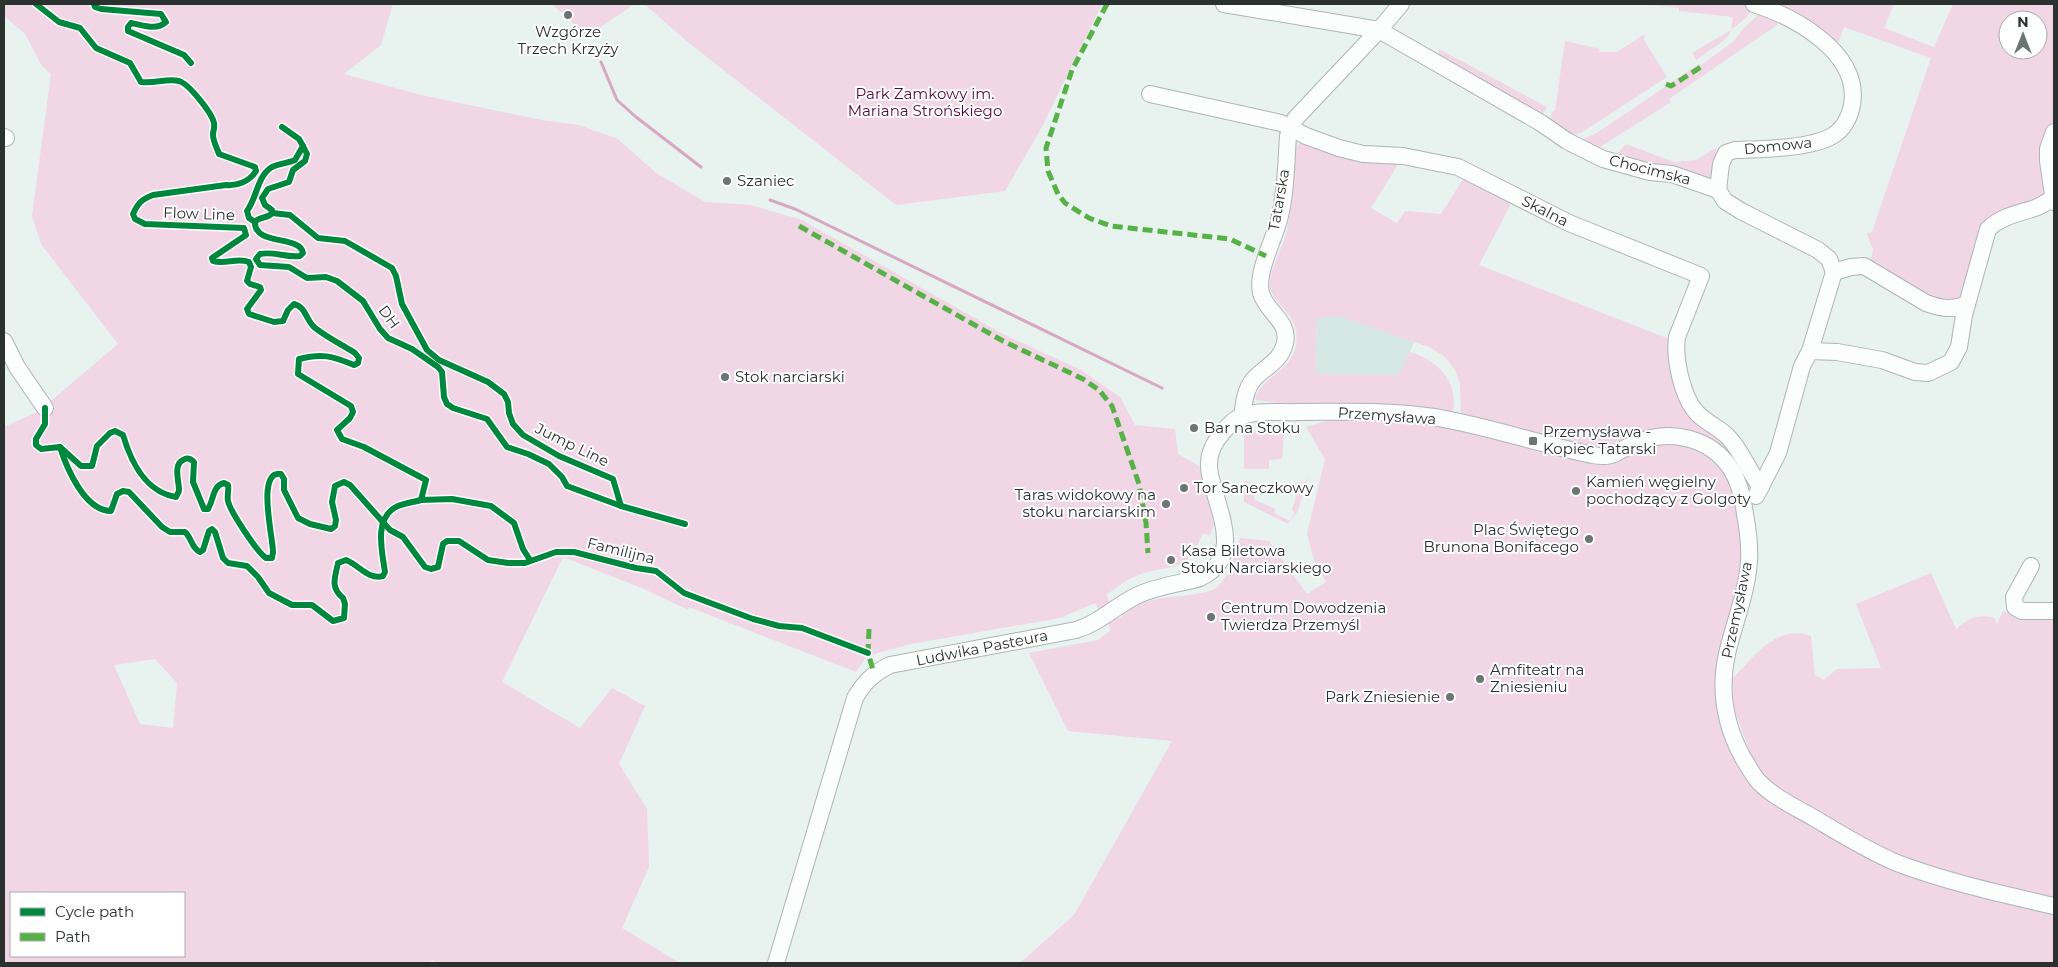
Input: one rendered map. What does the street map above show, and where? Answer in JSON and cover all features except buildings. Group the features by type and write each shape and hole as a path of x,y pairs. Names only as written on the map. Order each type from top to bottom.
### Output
{"street":[{"path":"1224,4 1379,30"},
{"name":"Tatarska","path":"1242,416 1246,392 1254,379 1278,359 1285,344 1286,333 1282,322 1261,294 1261,285 1266,256 1279,219 1284,192 1290,129 1295,119 1401,4"},
{"name":"Domowa","path":"1718,190 1721,164 1726,153 1734,150 1806,145 1834,135 1850,115 1853,98 1852,83 1848,70 1840,57 1829,46 1792,20 1776,11 1757,5"},
{"name":"Chocimska","path":"1379,30 1541,123 1567,141 1603,159 1650,172 1672,174 1718,190 1725,201 1741,211 1818,250 1829,260 1834,272"},
{"name":"Skalna","path":"1150,94 1273,122 1339,148 1363,154 1403,156 1458,167 1569,223 1701,276 1677,337 1676,356 1686,397 1698,415 1720,429 1732,441 1761,487"},
{"path":"1810,351 1836,352 1882,360 1915,372 1928,373 1951,362 1959,348 1967,304 1988,229 1998,220 2054,200 2048,149 2054,132"},
{"path":"1744,507 1753,503 1778,453 1802,366 1810,351 1834,272 1851,267 1864,266 1874,270 1910,295 1932,306 1950,309 1967,304"},
{"path":"4,341 17,367 45,408"},
{"name":"Przemysława","path":"1242,416 1270,413 1317,412 1431,417 1484,428 1565,449 1607,457 1638,442 1672,436 1690,438 1705,444 1729,465 1738,479 1744,507 1749,541 1749,562 1747,580 1723,673 1724,709 1729,730 1755,779 1784,801 1870,851 1900,864 1958,882 2054,906"},
{"name":"Ludwika Pasteura","path":"776,963 855,698 867,680 890,665 1076,630 1102,619 1124,602 1139,594 1209,574 1221,556 1225,535 1224,523 1209,467 1210,451 1217,438 1227,427 1242,416"},
{"path":"2031,566 2014,597 2015,607 2022,611 2054,611"}],"shaded area":[{"path":"1338,316 1414,342 1400,375 1315,374 1317,318"}],"green space":[{"path":"4,4 393,4 381,45 344,74 421,95 542,120 579,125 618,139 656,173 705,202 751,205 802,220 1003,334 1081,370 1120,397 1135,425 1175,429 1178,454 1199,466 1214,524 1210,536 1203,533 1197,547 1185,562 1135,577 1106,595 1119,619 1126,612 1144,602 1203,593 1215,589 1225,578 1240,538 1269,541 1307,594 1326,582 1314,560 1307,534 1325,459 1306,427 1353,413 1402,414 1607,457 1672,436 1729,465 1749,541 1724,684 1755,779 1870,851 2054,906 2054,963 1020,963 1074,915 1172,741 1068,731 1029,653 1098,640 1111,630 1095,603 1060,618 911,644 867,656 856,672 689,607 688,610 644,589 563,557 502,682 580,728 612,688 645,706 619,764 647,809 649,867 622,928 680,963 435,963 434,960 427,963 4,963 4,427 39,411 118,344 41,244 32,216 51,74 42,66 25,34 4,16","holes":["155,659 177,683 173,728 140,724 114,665"]},
{"path":"552,4 635,4 587,36"},
{"name":"Park Zamkowy im. Mariana Strońskiego","path":"644,4 1102,4 1043,125 1005,191 896,205 689,43"},
{"path":"1643,4 1746,4 1751,11 1746,18 1731,30 1733,17 1679,11 1679,8"},
{"path":"1771,4 1894,4 1884,28 1934,47 1953,4 2054,4 2054,122 2047,141 2045,198 1995,217 1966,300 1944,306 1869,265 1873,250 1867,234 1872,232 1931,58 1844,27 1838,44"},
{"path":"1760,13 1779,16 1777,25 1669,99 1671,102 1594,151 1582,140 1598,132 1699,64 1700,66 1734,41 1742,30"},
{"path":"1731,30 1723,41 1696,60 1692,53"},
{"path":"1645,34 1644,40 1667,77 1581,133 1573,135 1549,121 1553,110 1555,111 1565,41 1600,49 1599,52 1617,52"},
{"path":"1439,49 1547,107 1543,114 1539,114 1438,59"},
{"path":"1306,142 1398,161 1397,166 1371,208 1397,223 1405,211 1441,214 1465,176 1513,200 1479,265 1672,340 1684,402 1737,452 1753,492 1749,497 1705,439 1595,449 1461,417 1460,384 1455,370 1444,356 1429,347 1338,316 1317,318 1315,374 1399,375 1410,352 1430,361 1445,375 1453,393 1452,415 1302,406 1256,400 1255,397 1259,390 1289,361 1294,354 1296,345 1295,326 1272,294 1270,280 1288,225 1295,149 1300,143"},
{"path":"1626,144 1674,162 1696,160 1716,148 1718,164 1716,181 1614,157"},
{"path":"1284,430 1282,459 1269,460 1269,469 1244,469 1244,431"},
{"path":"1308,477 1298,511 1288,524 1244,502 1244,481 1248,481 1255,500 1276,509 1274,513 1290,521 1295,512 1292,510 1298,490 1295,490 1295,483 1305,482"},
{"path":"1931,573 1956,629 1969,620 1983,616 1994,618 1997,624 2003,611 2016,617 2054,614 2054,900 1901,858 1786,795 1757,773 1734,708 1732,679 1757,653 1777,638 1787,634 1799,633 1811,636 1815,675 1824,680 1837,669 1881,668 1856,604"}],"waterway":[{"path":"601,62 617,100 701,167"},
{"path":"770,200 795,209 1162,388"}],"marked path":[{"path":"1107,4 1072,70 1046,148 1048,171 1058,194 1065,203 1089,218 1111,226 1230,239 1266,256"},
{"path":"1666,84 1671,86 1701,67 1701,63"},
{"path":"799,226 1003,341 1083,379 1099,390 1112,406 1139,484 1146,523 1148,553"},
{"path":"869,629 868,653 874,673"}],"cycle path":[{"name":"Flow Line","path":"36,4 59,22 80,28 96,48 130,63 141,82 174,80 183,83 200,99 212,118 214,125 213,137 219,154 255,167 256,171 253,175 246,181 238,184 153,195 143,200 137,207 133,214 135,219 145,224 244,228 246,235 212,258 213,261 218,262 240,260 249,262 251,267 247,281 260,287 261,290 247,309 249,314 274,322 283,321 288,310 294,304 298,305 314,327 355,353 359,358 358,363 354,365 327,356 299,359 298,374 351,406 353,412 350,418 337,430 342,439 364,447 426,480 421,500 452,499 491,506 514,523 523,549 530,560"},
{"path":"94,4 95,7 101,9 161,14 166,22 162,25 149,27 131,23 128,31 184,55 191,63"},
{"path":"255,222 249,218 247,211 263,176 272,167 295,160 303,146 299,139 282,127"},
{"path":"272,213 272,210 265,205 262,198 268,189 289,182 293,170 305,161 307,154 303,146"},
{"name":"DH","path":"272,213 255,222 257,229 269,238 295,244 300,247 303,253 300,256 260,254 256,259 260,265 289,267 307,278 326,277 337,281 363,301 380,329 388,338 412,349 438,367 442,372 444,397 447,404 453,408 487,419 507,447 549,464 562,477 567,486 621,506 685,524"},
{"name":"DH","path":"272,213 290,215 318,238 345,241 392,268 396,276 402,304 427,350 439,360 488,382 504,394 508,402 513,424 523,435 559,456 613,479 621,506"},
{"path":"45,408 45,424 36,439 36,445 41,449 60,447 72,477 85,497 93,504 111,511 117,494 123,491 129,492 162,527 170,532 185,532 195,548 200,552 203,550 209,531 212,529 215,532 223,558 228,563 247,566 258,577 269,593 292,605 312,605 333,621 344,618 345,604 343,598 336,590 334,582 338,563 346,560 368,574 378,577 383,576 385,572 381,535 385,518 390,511 398,506 421,500"},
{"name":"Familijna","path":"60,447 81,466 92,466 97,446 110,433 115,431 123,435 135,465 148,482 165,494 176,497 179,492 178,466 183,460 191,459 194,462 193,482 204,509 208,509 217,487 224,483 228,485 228,501 230,506 251,540 266,558 272,558 273,552 267,493 269,482 273,476 281,474 284,479 284,490 298,518 310,524 331,529 335,526 336,520 332,502 335,486 344,482 350,485 390,530 403,537 425,567 431,569 438,567 443,544 447,541 459,541 488,560 508,563 525,563 556,552 574,552 636,568 656,571 684,593 753,619 779,626 802,628 868,653"}],"place":[{"name":"Wzgórze Trzech Krzyży","path":"568,15"},
{"name":"Szaniec","path":"727,181"},
{"name":"Stok narciarski","path":"725,377"},
{"name":"Bar na Stoku","path":"1194,428"},
{"name":"Przemysława - Kopiec Tatarski","path":"1533,441"},
{"name":"Tor Saneczkowy","path":"1184,488"},
{"name":"Kamień węgielny pochodzący z Golgoty","path":"1576,491"},
{"name":"Taras widokowy na stoku narciarskim","path":"1166,504"},
{"name":"Plac Świętego Brunona Bonifacego","path":"1589,539"},
{"name":"Kasa Biletowa Stoku Narciarskiego","path":"1171,560"},
{"name":"Centrum Dowodzenia Twierdza Przemyśl","path":"1211,617"},
{"name":"Amfiteatr na Zniesieniu","path":"1480,679"},
{"name":"Park Zniesienie","path":"1450,697"}]}
